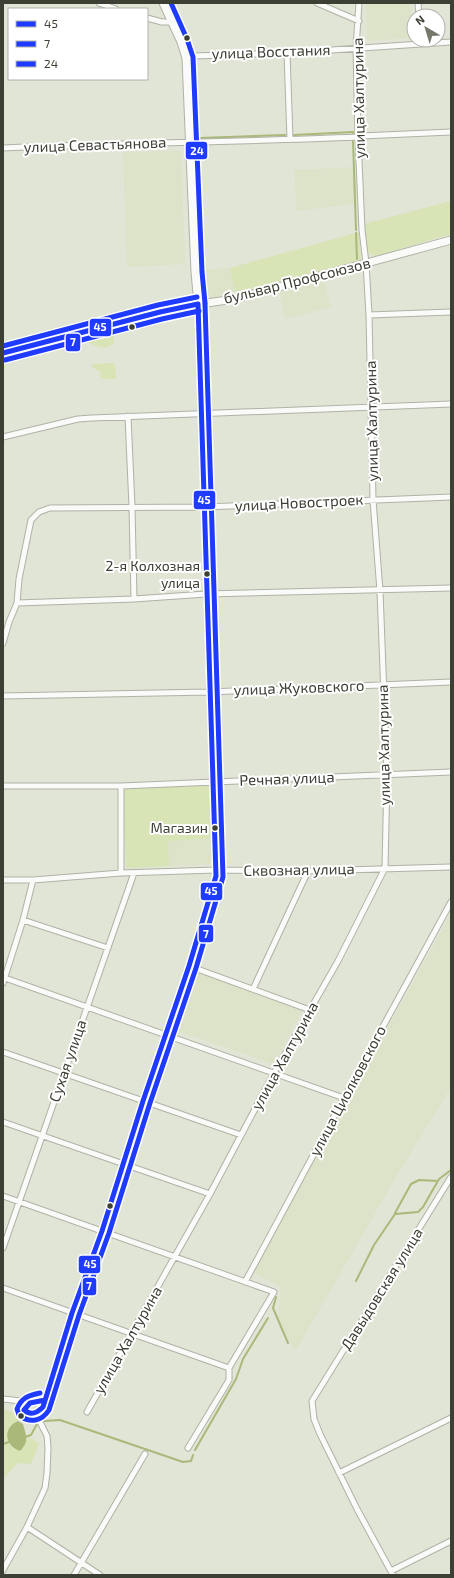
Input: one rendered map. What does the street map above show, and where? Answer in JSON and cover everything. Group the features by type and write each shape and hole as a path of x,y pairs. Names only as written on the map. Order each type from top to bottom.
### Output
{"main road":[{"path":"163,3 182,42 186,58 195,272 198,304"},
{"name":"бульвар Профсоюзов","path":"3,353 178,308 235,299 451,240"}],"street":[{"path":"99,3 113,8"},
{"path":"317,3 358,21"},
{"name":"улица Халтурина","path":"87,1412 175,1257 274,1073 338,961 385,868 387,775 380,591 373,500 369,315 366,263 362,230 358,137 356,48 359,3"},
{"path":"148,18 162,22 172,22"},
{"name":"улица Восстания","path":"186,58 199,56 287,53 406,43"},
{"path":"287,53 290,140"},
{"name":"улица Севастьянова","path":"3,148 190,141 220,142 290,140 451,132"},
{"path":"3,1570 27,1526 44,1488 47,1473 48,1448 47,1436 39,1420 72,1313 102,1231 143,1101 189,966 216,876 209,692 198,304"},
{"path":"369,315 451,312"},
{"path":"3,437 78,419 451,404"},
{"path":"128,416 134,599"},
{"name":"улица Новостроек","path":"17,603 31,520 38,512 50,508 204,507 451,497"},
{"path":"3,643 9,622 17,603 134,599 206,594 380,591 451,588"},
{"name":"улица Жуковского","path":"3,696 209,692 451,682"},
{"name":"Речная улица","path":"3,786 121,786 451,772"},
{"path":"121,786 121,873"},
{"name":"Сквозная улица","path":"3,880 33,880 121,873 216,870 308,871 451,867"},
{"path":"253,989 308,871"},
{"name":"Сухая улица","path":"3,1248 134,873"},
{"path":"3,983 23,920 33,880"},
{"name":"улица Циолковского","path":"245,1282 451,902"},
{"path":"23,920 108,948"},
{"path":"189,966 310,1010"},
{"path":"5,978 344,1098"},
{"path":"3,1052 241,1135"},
{"path":"3,1122 210,1194"},
{"name":"Давыдовская улица","path":"339,1473 314,1419 312,1400 451,1177"},
{"path":"3,1196 274,1292 229,1368 229,1380 188,1448"},
{"path":"3,1288 229,1368"},
{"path":"3,1399 30,1402 45,1400"},
{"path":"451,1418 339,1473 392,1573 451,1541"},
{"path":"74,1575 145,1454"},
{"path":"27,1526 100,1575"}],"shaded area":[{"path":"366,3 410,3 410,8 406,8 406,38 368,41"},
{"path":"181,151 185,264 127,267 123,152"},
{"path":"357,167 359,203 297,211 294,170"},
{"path":"451,201 451,234 376,256 367,251 364,224"},
{"path":"359,232 361,260 236,293 230,268"},
{"path":"230,268 236,293 214,299 205,296 200,285 198,270"},
{"path":"324,281 331,307 285,319 279,292"},
{"path":"113,333 114,343 111,346 100,347 85,341"},
{"path":"115,363 116,379 101,379 100,371 93,368 91,364"},
{"path":"210,784 212,838 168,841 169,866 126,868 123,788"},
{"path":"212,838 213,864 169,866 168,841"},
{"path":"451,914 451,1087 396,1177 296,1350 293,1349 278,1317 281,1287 252,1272"},
{"path":"190,970 297,1007 300,1010 301,1012 274,1064 172,1029"},
{"path":"3,1409 16,1414 18,1421 14,1423 8,1442 14,1449 20,1451 28,1437 39,1443 31,1464 18,1463 3,1479"},
{"path":"18,1421 23,1424 26,1435 25,1444 20,1451 11,1445 7,1437 9,1428"}],"waterway":[{"path":"294,135 353,132 353,134"},
{"path":"200,138 285,135"},
{"path":"353,140 356,230"},
{"path":"356,233 357,259"},
{"path":"356,1281 374,1245 395,1214 418,1212 423,1207 439,1179 451,1170"},
{"path":"395,1213 411,1184 419,1180 438,1181"},
{"path":"276,1297 273,1308 288,1343"},
{"path":"195,1450 236,1379 243,1359 268,1318"},
{"path":"44,1421 60,1420 183,1462 191,1461 193,1455"},
{"path":"25,1437 31,1435 37,1424"},
{"path":"3,1444 9,1442"}],"transit line":[{"name":"24","path":"171,3 187,39 193,57 202,272 205,303"},
{"name":"24","path":"3,346 158,305 197,297"},
{"name":"45","path":"3,353 160,312 198,304"},
{"name":"45","path":"45,1400 30,1403 24,1410 29,1413 34,1413 43,1407 72,1313 102,1231 143,1101 189,966 216,876 198,304"},
{"name":"7","path":"40,1393 29,1396 21,1402 17,1409 19,1415 27,1420 36,1420 43,1417 49,1410 79,1315 109,1233 150,1103 196,968 223,877 205,304"},
{"name":"7","path":"5,360 162,319 199,311"}],"place":[{"name":"2-я Колхозная улица","path":"207,574"},
{"name":"Магазин","path":"215,828"}]}
